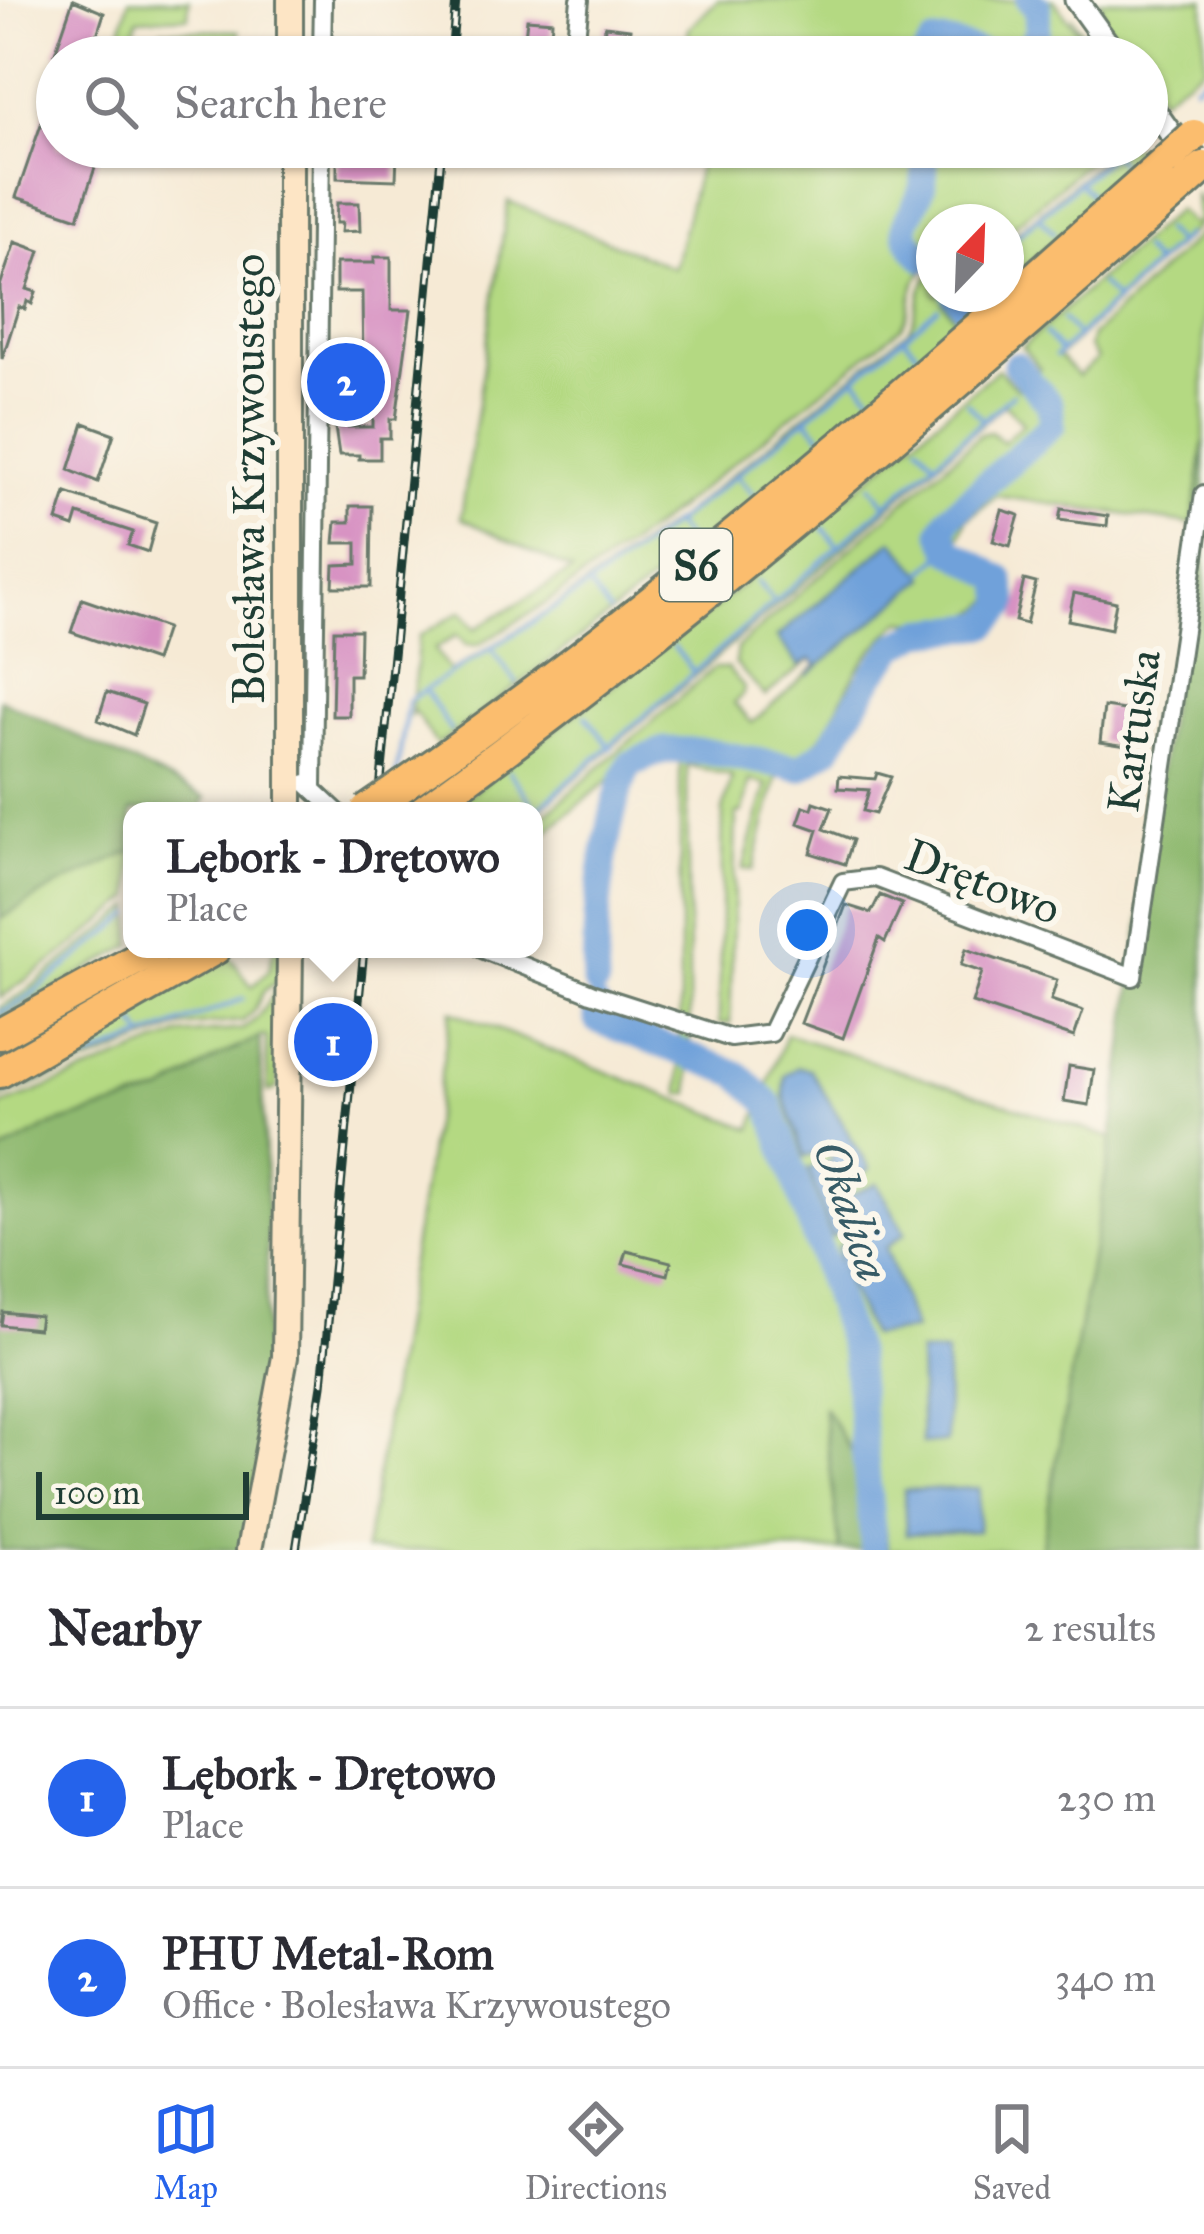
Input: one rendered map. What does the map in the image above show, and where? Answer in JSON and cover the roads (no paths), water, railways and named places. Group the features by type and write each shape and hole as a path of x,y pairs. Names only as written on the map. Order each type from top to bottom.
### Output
{"highway":[{"name":"S6","path":"379,802 514,708 1189,174 1199,131"},
{"name":"S6","path":"435,802 727,578 990,336"},
{"path":"0,1034 139,958"},
{"path":"0,1072 199,958"}],"main road":[{"path":"290,5 290,36"},
{"name":"Bolesława Krzywoustego","path":"290,168 290,376 302,785 294,802"},
{"path":"249,1550 285,1358 290,958"}],"street":[{"path":"576,36 580,0"},
{"path":"1076,0 1102,36"},
{"path":"290,5 323,6 322,36"},
{"path":"1168,137 1189,174"},
{"path":"321,168 318,377 302,785 324,802"},
{"path":"290,376 318,377"},
{"name":"Kartuska","path":"1133,977 1204,494"},
{"name":"Drętowo","path":"503,958 590,993 731,1038 771,1033 844,882 876,878 1133,977"}],"water":[{"path":"893,540 926,578 807,676 817,665 811,659 799,666 777,637"},
{"path":"798,1067 810,1069 870,1169 840,1187 842,1199 877,1183 905,1233 885,1248 914,1330 871,1336 838,1265 838,1246 874,1227 871,1218 831,1237 808,1169 832,1161 830,1151 804,1157 784,1096 785,1076"},
{"path":"919,1353 946,1353 947,1442 922,1444"},
{"path":"979,1488 978,1531 906,1534 904,1490"}],"waterway":[{"name":"Okalica","path":"1029,0 1038,7 1035,36"},
{"path":"1195,85 1204,77"},
{"name":"Okalica","path":"916,250 905,229 925,168"},
{"path":"1024,230 1096,168"},
{"path":"1079,182 1093,198"},
{"path":"1039,217 1054,233"},
{"path":"1164,230 1176,243"},
{"path":"1056,356 1186,235"},
{"path":"1142,249 1154,263"},
{"path":"1101,284 1116,300"},
{"path":"396,778 408,701 651,541 933,312"},
{"path":"1063,319 1078,336"},
{"path":"1046,334 1061,351"},
{"path":"904,337 919,354"},
{"name":"Okalica","path":"596,983 602,871 613,812 630,764 664,750 703,751 800,768 829,748 896,646 921,632 987,625 1006,604 1001,579 951,550 942,531 950,516 1052,425 1050,404 1016,365"},
{"path":"856,378 871,395"},
{"path":"543,804 1013,394"},
{"path":"967,403 983,420"},
{"path":"807,419 822,437"},
{"path":"919,444 935,462"},
{"path":"738,477 754,495"},
{"path":"871,486 886,504"},
{"path":"674,524 692,546"},
{"path":"823,528 838,546"},
{"path":"923,572 949,549"},
{"path":"757,581 774,602"},
{"path":"589,586 609,612"},
{"path":"674,647 693,671"},
{"path":"491,648 516,682"},
{"path":"425,690 450,730"},
{"path":"586,716 611,748"},
{"path":"509,772 532,802"},
{"path":"0,1013 24,1000 123,921"},
{"path":"5,1091 243,999"},
{"name":"Okalica","path":"597,1007 597,1020 738,1074 770,1105 855,1355 874,1550"},
{"path":"133,1020 143,1035"}],"railway":[{"path":"453,36 456,0"},
{"path":"379,802 440,168"},
{"path":"296,1550 322,1385 363,958"}],"place":[{"name":"PHU Metal-Rom","path":"346,382"},
{"name":"Lębork - Drętowo","path":"333,1042"}]}
